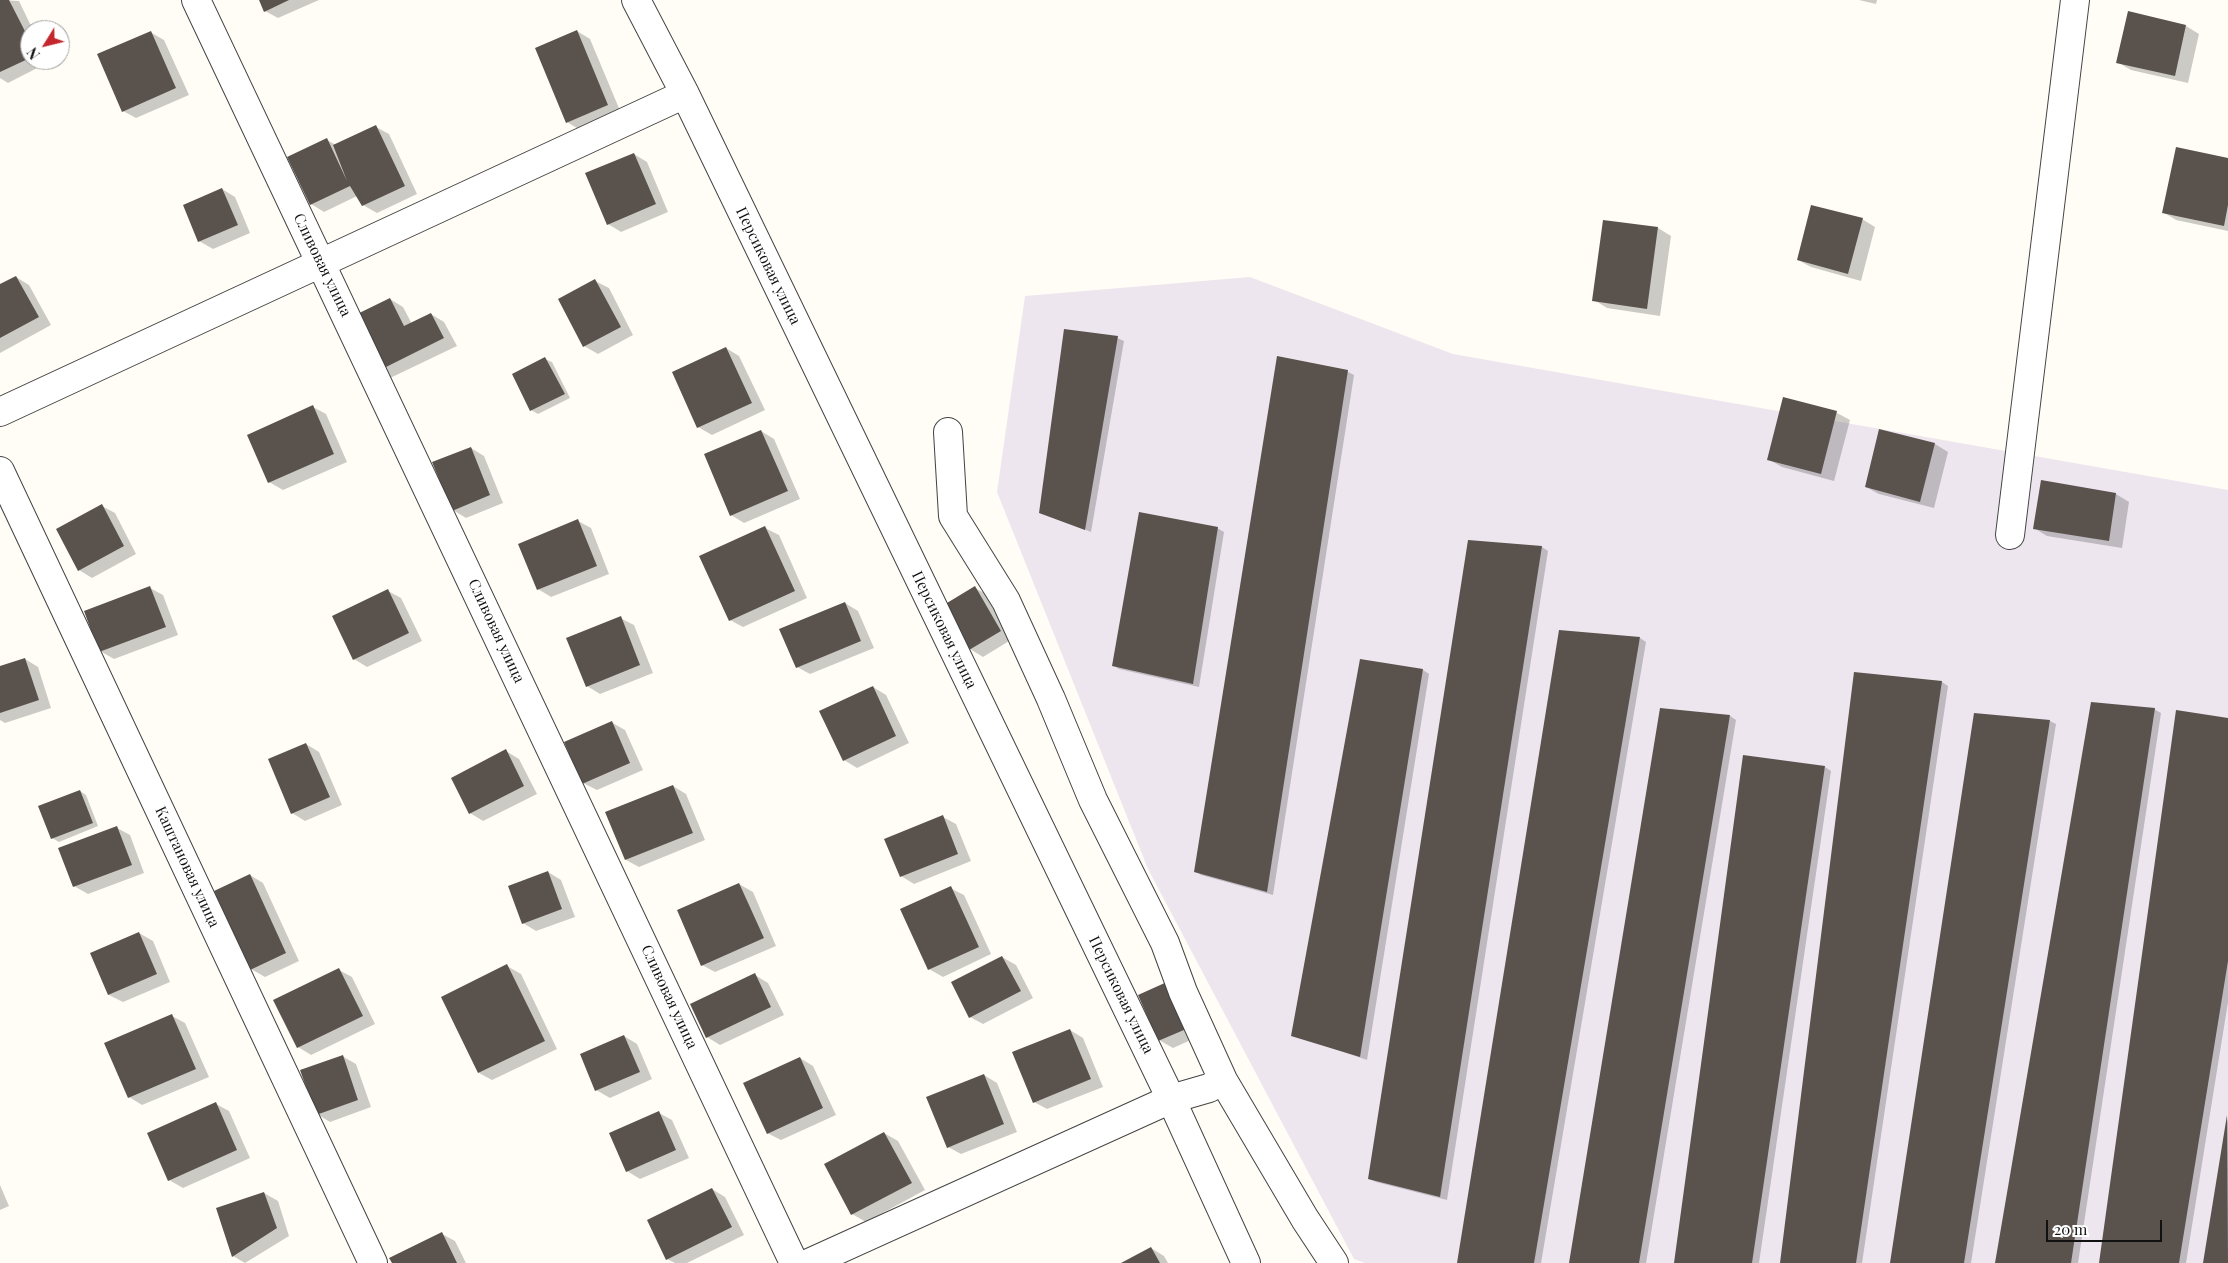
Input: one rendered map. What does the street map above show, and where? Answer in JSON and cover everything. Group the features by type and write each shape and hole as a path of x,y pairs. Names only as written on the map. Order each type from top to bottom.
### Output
{"street":[{"name":"Сливовая улица","path":"196,0 794,1263"},
{"name":"Персиковая улица","path":"636,0 685,94 1171,1099 1246,1263"},
{"path":"2010,534 2075,0"},
{"path":"0,412 685,94"},
{"path":"948,432 953,516 1006,601 1051,699 1093,800 1165,943 1183,992 1224,1080 1305,1219 1334,1263"},
{"name":"Каштановая улица","path":"0,471 373,1263"},
{"path":"809,1263 1171,1099 1209,1088 1224,1080"}],"shaded area":[{"path":"1250,277 1453,354 2228,490 2228,1263 1365,1263 1354,1259 1148,869 997,492 1025,296"}],"building":[{"path":"0,0 9,0 20,21 20,63 0,72"},
{"path":"259,0 289,0 264,12"},
{"path":"2128,11 2186,25 2175,76 2116,63"},
{"path":"577,30 608,105 566,123 535,48"},
{"path":"151,31 176,88 122,112 97,54"},
{"path":"376,125 405,186 362,206 350,186 310,205 287,157 327,138 347,181 333,145"},
{"path":"2176,147 2228,158 2228,205 2224,226 2162,213"},
{"path":"634,153 656,204 607,225 585,173"},
{"path":"222,188 238,225 198,242 183,205"},
{"path":"1811,205 1863,218 1848,274 1797,260"},
{"path":"1603,220 1658,227 1647,309 1592,301"},
{"path":"16,276 39,317 0,338 0,284"},
{"path":"595,279 621,327 583,347 558,299"},
{"path":"390,298 404,326 431,313 444,338 374,373 347,319"},
{"path":"1064,329 1118,336 1085,530 1039,513"},
{"path":"726,347 752,403 697,428 672,372"},
{"path":"1277,356 1348,370 1267,892 1194,872"},
{"path":"545,357 565,394 530,411 512,374"},
{"path":"1783,397 1837,411 1821,474 1767,460"},
{"path":"313,405 334,454 268,483 247,435"},
{"path":"1879,429 1935,443 1920,502 1865,487"},
{"path":"761,430 788,491 730,516 704,454"},
{"path":"471,447 490,495 452,511 432,462"},
{"path":"2041,480 2116,493 2109,541 2033,529"},
{"path":"102,504 124,546 78,571 56,529"},
{"path":"1139,512 1218,527 1193,684 1112,666"},
{"path":"578,519 597,566 537,590 518,544"},
{"path":"765,526 795,591 729,621 699,556"},
{"path":"1468,540 1542,546 1440,1197 1368,1179"},
{"path":"150,586 166,627 99,652 84,611"},
{"path":"975,586 1001,631 969,650 942,606"},
{"path":"388,589 409,633 353,660 332,616"},
{"path":"845,602 861,641 796,668 779,629"},
{"path":"621,616 640,665 586,687 566,638"},
{"path":"1559,630 1640,637 1534,1263 1457,1263"},
{"path":"25,658 39,700 0,713 0,666"},
{"path":"1360,659 1423,669 1360,1057 1291,1036"},
{"path":"1854,672 1942,681 1856,1263 1780,1263"},
{"path":"873,686 896,736 843,761 819,711"},
{"path":"2091,702 2155,708 2071,1263 1995,1263"},
{"path":"1660,708 1730,715 1639,1263 1569,1263"},
{"path":"2176,710 2228,718 2228,961 2179,1263 2099,1263"},
{"path":"1974,713 2050,720 1964,1263 1890,1263"},
{"path":"612,721 630,763 582,784 564,742"},
{"path":"306,743 330,797 291,814 268,759"},
{"path":"506,749 524,786 469,814 451,778"},
{"path":"1743,755 1825,766 1752,1263 1674,1263"},
{"path":"673,785 693,833 625,860 605,812"},
{"path":"80,790 93,823 51,839 38,806"},
{"path":"943,815 958,854 900,877 884,839"},
{"path":"117,826 132,865 73,887 58,848"},
{"path":"548,871 562,909 522,924 508,886"},
{"path":"250,874 286,953 250,970 214,891"},
{"path":"739,883 764,938 701,966 677,910"},
{"path":"951,886 979,947 928,970 900,909"},
{"path":"139,932 157,974 108,995 90,953"},
{"path":"1002,956 1021,991 969,1018 951,982"},
{"path":"507,964 545,1041 478,1073 441,997"},
{"path":"339,968 363,1016 297,1048 273,1000"},
{"path":"755,973 771,1007 706,1038 690,1004"},
{"path":"1178,977 1198,1024 1158,1041 1138,995"},
{"path":"172,1014 196,1069 128,1098 104,1043"},
{"path":"1070,1029 1091,1079 1033,1103 1012,1052"},
{"path":"624,1035 640,1072 595,1091 580,1054"},
{"path":"343,1055 358,1100 316,1115 300,1070"},
{"path":"800,1057 823,1108 767,1134 743,1083"},
{"path":"984,1074 1004,1124 947,1148 926,1097"},
{"path":"216,1102 237,1150 168,1181 147,1133"},
{"path":"659,1111 676,1150 626,1172 609,1133"},
{"path":"2227,1115 2228,1263 2203,1263"},
{"path":"884,1132 912,1183 851,1215 824,1164"},
{"path":"712,1188 732,1227 666,1260 647,1220"},
{"path":"264,1192 277,1228 232,1257 216,1208"},
{"path":"442,1232 457,1263 392,1263 389,1258"},
{"path":"1151,1247 1160,1263 1121,1263"}]}
